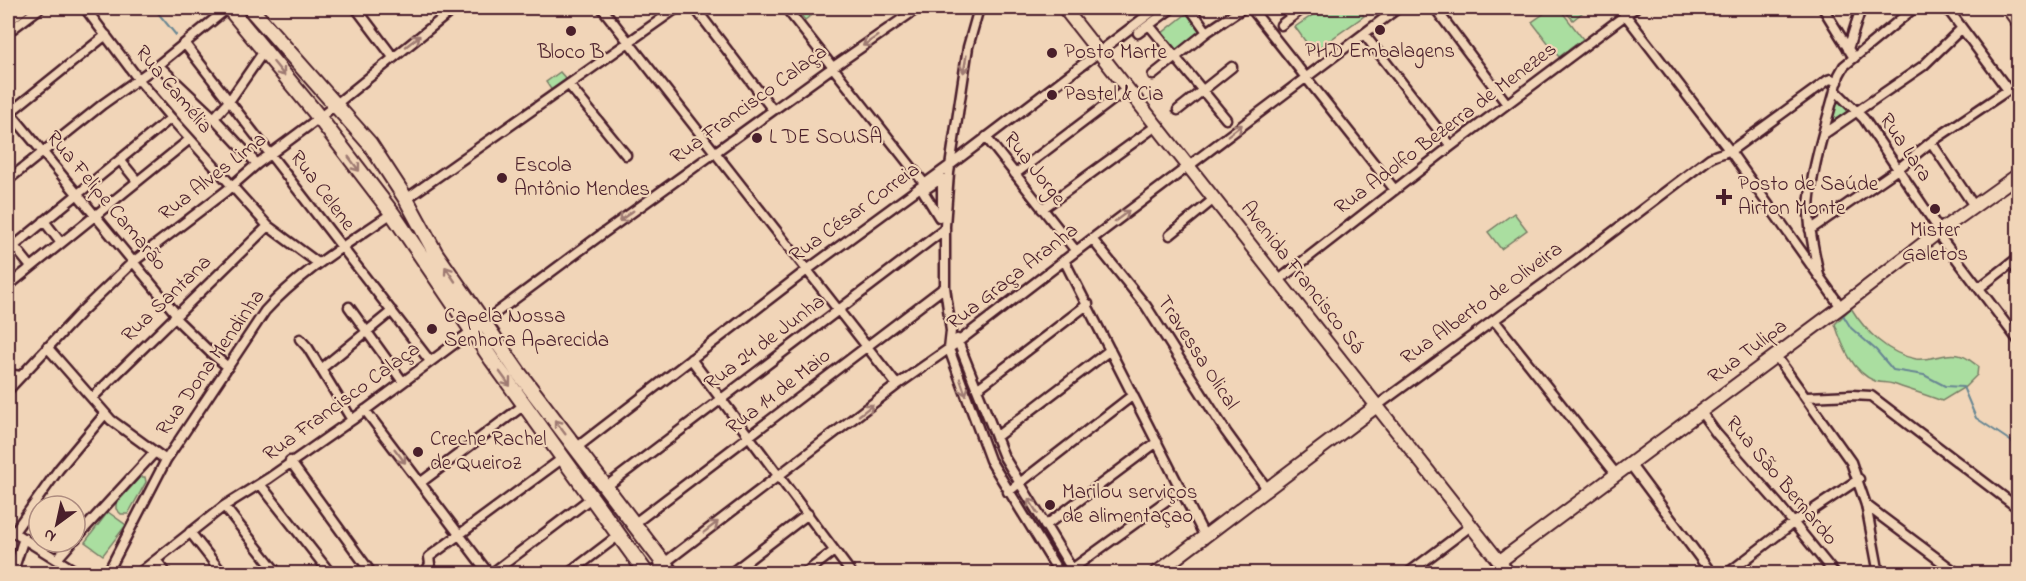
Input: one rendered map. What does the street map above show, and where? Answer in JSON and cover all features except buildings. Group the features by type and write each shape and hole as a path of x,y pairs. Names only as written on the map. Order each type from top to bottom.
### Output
{"main road":[{"path":"229,8 319,117 392,213 524,405 649,573"},
{"path":"250,8 370,144 406,199 436,254 483,322 668,568"}],"street":[{"path":"8,22 25,8"},
{"path":"8,33 40,8"},
{"name":"Rua Camélia","path":"85,8 139,80 268,226 318,263"},
{"path":"8,180 229,8"},
{"path":"356,8 393,57"},
{"name":"Rua Alves Lima","path":"8,390 47,347 133,262 455,8"},
{"path":"602,8 897,385"},
{"path":"406,199 569,85 610,53 630,42 677,8"},
{"path":"695,8 773,110"},
{"path":"786,8 924,183"},
{"name":"Rua Francisco Calaça","path":"138,573 224,506 260,484 352,420 715,152 918,8"},
{"path":"979,8 968,48 950,166 945,229 945,287 951,331 949,349 990,460 1060,573"},
{"name":"Avenida Francisco Sá","path":"1064,8 1509,573"},
{"name":"Rua César Correia","path":"576,448 807,270 950,166 1157,8"},
{"path":"1138,33 1172,8"},
{"path":"1190,8 1207,32"},
{"path":"1153,75 1207,32 1243,8"},
{"path":"1251,8 1395,190"},
{"path":"1281,26 1303,8"},
{"name":"Rua Graça Aranha","path":"649,573 668,568 780,475 897,385 949,349 1398,8"},
{"path":"1435,8 1507,104"},
{"name":"Rua Adolfo Bezerra de Menezes","path":"1279,280 1507,104 1622,11 1635,8"},
{"path":"1823,8 1854,58"},
{"path":"1848,49 1861,8"},
{"path":"1820,278 1810,230 1809,209 1816,164 1836,86 1844,66 1914,8"},
{"path":"1810,230 1898,169 1931,142 2008,90 1947,8"},
{"path":"2008,8 2019,22"},
{"path":"1622,11 1730,152 1841,307"},
{"path":"1149,25 1226,119"},
{"path":"1824,134 1873,98 1923,66 1962,28"},
{"path":"1364,34 1450,146"},
{"path":"8,112 106,35"},
{"name":"Rua Celene","path":"185,44 430,361"},
{"path":"214,118 230,100 264,51"},
{"path":"158,65 214,118 257,164"},
{"path":"1178,110 1232,67"},
{"name":"Rua Alberto de Oliveira","path":"1155,573 1710,158 1721,152 1730,152 1828,80 1832,79 1836,86"},
{"path":"569,85 626,155"},
{"name":"Rua Lara","path":"1836,86 1864,118 1939,232 2019,340"},
{"path":"1015,174 1127,89"},
{"name":"Rua Felipe Camarão","path":"8,112 175,316 228,367"},
{"path":"30,267 11,248 171,118"},
{"path":"1042,209 1156,126"},
{"name":"Rua Jorge","path":"986,137 1076,251"},
{"path":"8,286 93,215 190,139"},
{"path":"1931,142 1974,206"},
{"path":"120,160 137,181"},
{"name":"Rua Tulipa","path":"1500,561 1939,232 2019,175"},
{"path":"1170,236 1214,199"},
{"name":"Rua Dona Mendinha","path":"107,573 166,460 265,311 281,293 318,263 392,213"},
{"path":"44,221 61,243"},
{"name":"Rua Santana","path":"92,398 268,226"},
{"name":"Rua 24 de Junha","path":"607,486 945,229"},
{"name":"Travessa Olical","path":"1092,239 1146,306 1226,432 1268,490"},
{"path":"1064,260 1205,537"},
{"path":"1979,288 2016,264"},
{"name":"Rua 14 de Maio","path":"634,523 945,287"},
{"path":"977,388 1088,304"},
{"path":"349,307 403,382"},
{"path":"321,369 392,311"},
{"path":"1494,320 1616,474"},
{"path":"951,331 959,341 1004,457 1073,571 1181,490"},
{"path":"300,339 352,420"},
{"path":"47,347 105,414 166,460"},
{"path":"996,437 1110,350"},
{"path":"1776,356 1846,454 1859,479 1879,573"},
{"path":"691,359 852,573"},
{"path":"8,374 20,376"},
{"path":"1807,397 1852,394 1871,396 2016,506 2019,496"},
{"path":"1008,492 1133,395"},
{"path":"420,483 524,405"},
{"path":"365,410 490,573 591,498"},
{"name":"Rua São Bernardo","path":"1701,412 1716,433 1835,573"},
{"path":"80,573 11,530 105,414"},
{"path":"1045,526 1157,442"},
{"name":"Rua Dona Mendinha","path":"87,527 154,453"},
{"path":"425,573 430,564 429,557 563,458"},
{"path":"290,461 372,573"},
{"path":"1630,464 1712,573"},
{"path":"1727,573 1793,523 1859,479"},
{"path":"260,484 331,573"},
{"path":"1866,505 1959,573"},
{"path":"224,506 278,573"},
{"path":"730,573 808,514"},
{"path":"1407,573 1472,525"},
{"path":"190,532 223,573"},
{"path":"568,573 619,535"},
{"path":"12,573 24,538"},
{"path":"804,573 834,550"},
{"name":"Rua Dona Mendinha","path":"57,558 61,554"},
{"path":"156,560 167,573"}],"green space":[{"path":"795,8 820,8 805,20"},
{"path":"1323,8 1358,8 1364,16 1313,52 1295,27"},
{"path":"1552,8 1559,8 1583,39 1559,57 1532,22"},
{"path":"1562,8 1588,8 1573,20"},
{"path":"1190,11 1205,29 1175,52 1161,34"},
{"path":"560,72 567,80 552,91 546,82"},
{"path":"1837,98 1851,112 1829,129"},
{"path":"1514,213 1527,230 1501,249 1488,232"},
{"path":"1851,308 1870,333 1896,352 1916,359 1962,356 1978,366 1977,375 1965,387 1942,401 1867,377 1849,357 1835,324"},
{"path":"140,477 145,477 146,482 128,514 121,514 116,509 116,504"},
{"path":"108,512 126,525 103,555 87,543 87,539"}],"waterway":[{"path":"154,8 176,35"},
{"path":"1843,315 1851,328 1876,350 1893,370 1924,375 1945,386 1963,387 1976,418 2018,446"}],"place":[{"name":"PHD Embalagens","path":"1380,30"},
{"name":"Bloco B","path":"571,31"},
{"name":"Posto Marte","path":"1052,53"},
{"name":"Pastel & Cia","path":"1052,95"},
{"name":"L DE SOUSA","path":"757,138"},
{"name":"Escola Antônio Mendes","path":"502,178"},
{"name":"Posto de Saúde Airton Monte","path":"1724,197"},
{"name":"Mister Galetos","path":"1935,209"},
{"name":"Capela Nossa Senhora Aparecida","path":"432,329"},
{"name":"Creche Rachel de Queiroz","path":"418,452"},
{"name":"Marilou serviços de alimentaçao","path":"1050,505"}]}
